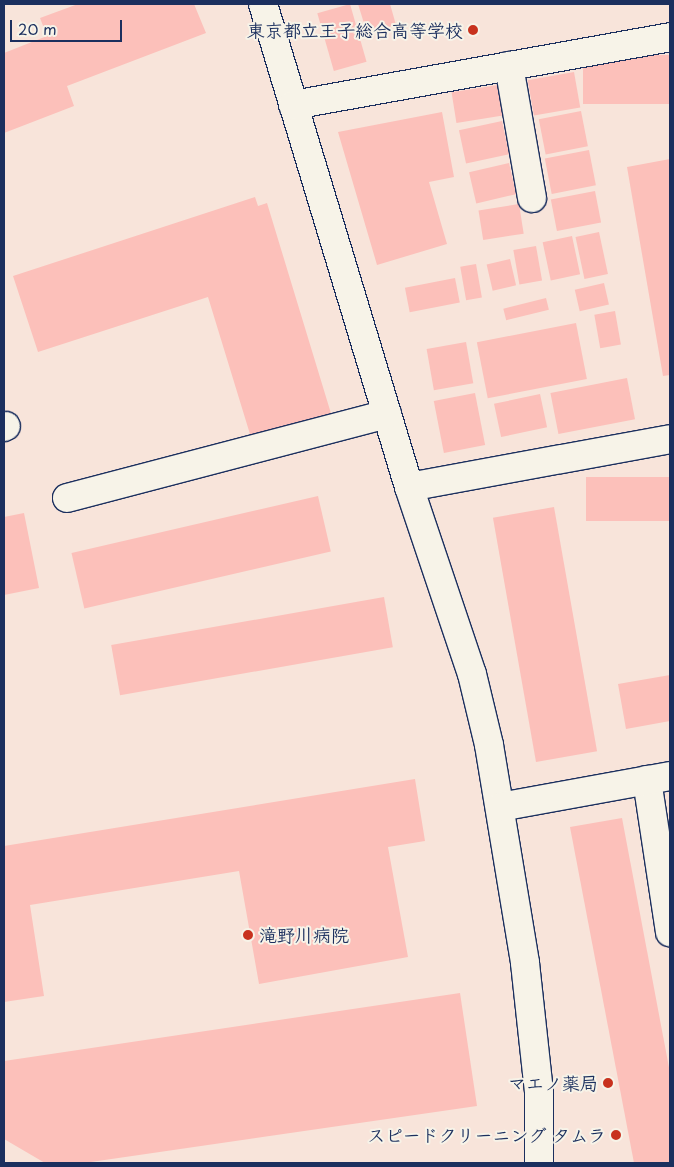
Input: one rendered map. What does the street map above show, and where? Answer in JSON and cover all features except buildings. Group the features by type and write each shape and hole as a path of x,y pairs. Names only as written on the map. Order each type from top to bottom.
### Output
{"street":[{"path":"263,4 408,487 472,674 500,807 526,963 539,1092 539,1163"},
{"path":"293,105 670,37"},
{"path":"509,66 532,198"},
{"path":"67,498 387,414"},
{"path":"408,487 670,439"},
{"path":"500,807 659,778 670,923"}],"place":[{"name":"東京都立王子総合高等学校","path":"473,30"},
{"name":"滝野川病院","path":"248,935"},
{"name":"マエノ薬局","path":"608,1083"},
{"name":"スピードクリーニング タムラ","path":"616,1135"}]}
